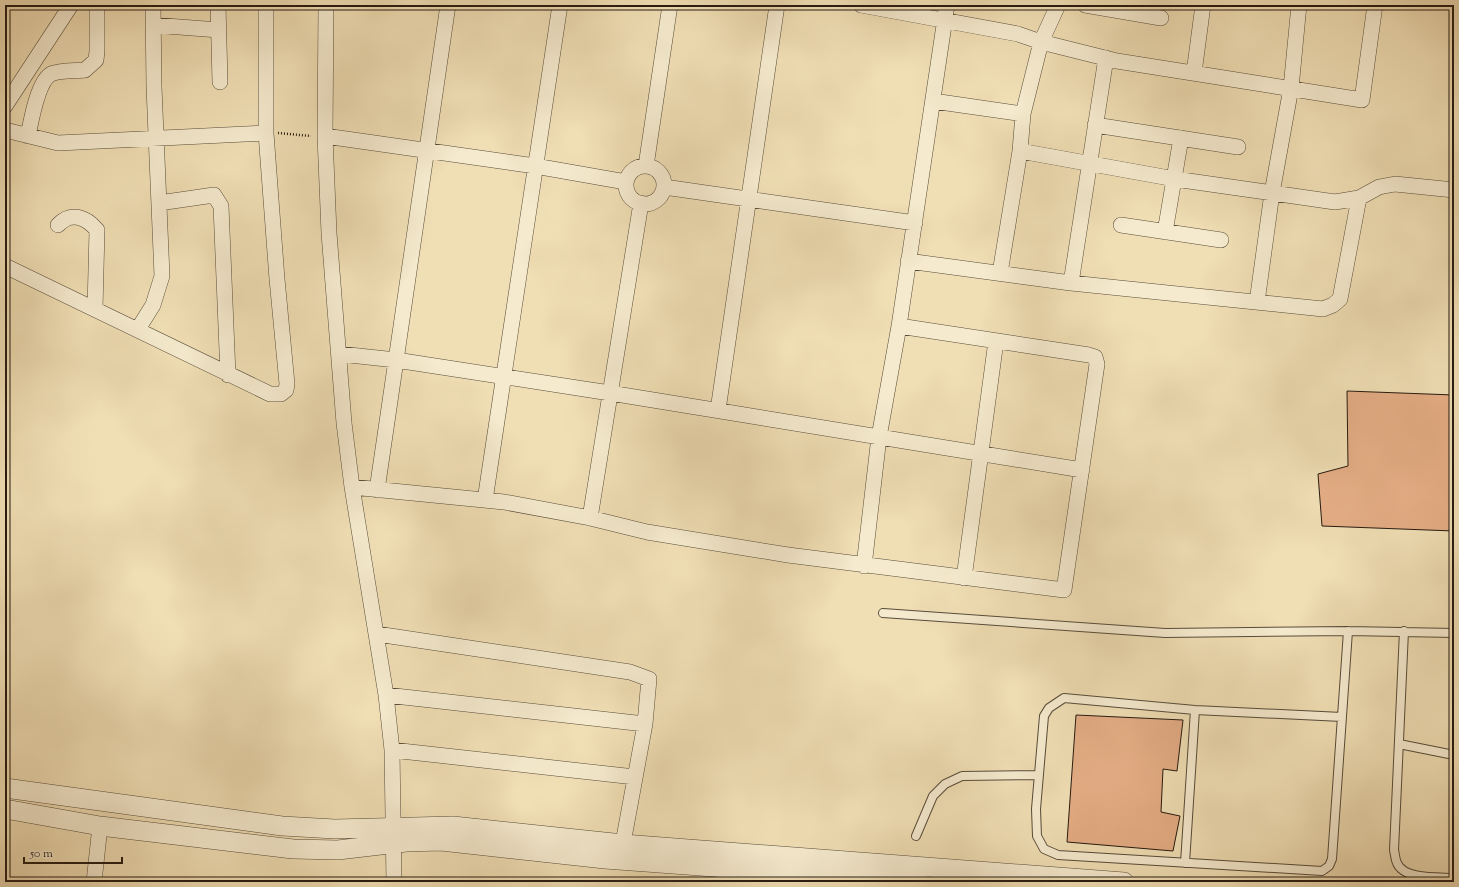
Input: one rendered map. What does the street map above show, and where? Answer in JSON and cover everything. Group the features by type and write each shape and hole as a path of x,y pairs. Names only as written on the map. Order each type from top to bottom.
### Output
{"street":[{"path":"5,106 71,5"},
{"path":"28,136 41,88 46,78 52,73 85,70 96,60 98,51 97,5"},
{"path":"138,329 153,305 162,276 156,137 153,5"},
{"path":"218,5 220,82"},
{"path":"5,266 95,308 228,375 270,394 280,394 286,390 287,384 277,279 266,5"},
{"path":"326,5 318,136 329,233 340,354 344,423 352,487 386,695 392,750 394,882"},
{"path":"377,490 448,5"},
{"path":"485,500 560,5"},
{"path":"646,166 670,5"},
{"path":"718,410 747,199 777,5"},
{"path":"861,5 1018,34 1041,42 1106,58 1362,100 1375,5"},
{"path":"864,566 879,437 899,326 947,5"},
{"path":"1000,272 1020,151 1023,114 1041,42 1058,5"},
{"path":"1085,5 1161,18"},
{"path":"1194,73 1203,5"},
{"path":"1257,302 1272,193 1291,88 1299,5"},
{"path":"153,25 219,30"},
{"path":"1071,283 1106,58"},
{"path":"933,101 1023,114"},
{"path":"1095,125 1238,147"},
{"path":"5,130 58,143 156,137 270,133"},
{"path":"318,136 535,166 626,182"},
{"path":"1165,232 1181,138"},
{"path":"1020,151 1175,179 1335,202 1359,198 1379,187 1395,184 1454,190"},
{"path":"640,166 646,166 658,170 664,181 664,187 662,193 653,202 641,203 631,198 626,188 626,182 631,172 640,166"},
{"path":"664,187 914,224"},
{"path":"159,203 214,195 222,206 228,375"},
{"path":"908,261 1000,272 1071,283 1323,309 1333,305 1340,298 1359,198"},
{"path":"590,518 641,203"},
{"path":"58,224 64,218 78,216 89,220 97,230 95,308"},
{"path":"1122,225 1221,240"},
{"path":"352,487 485,500 590,518 647,532 788,555 864,566 1064,590 1097,364 1095,357 899,326"},
{"path":"964,578 982,454 996,341"},
{"path":"340,354 396,360 610,392 1082,470"},
{"path":"377,634 615,670 642,676 648,679 645,724 622,852"},
{"path":"386,695 645,724"},
{"path":"392,750 635,777"},
{"path":"5,788 282,826 335,829 393,835 430,841 1124,882"},
{"path":"5,810 100,826 307,850 338,850 393,835"},
{"path":"94,882 100,826"},
{"path":"622,852 919,882"}],"lane":[{"path":"883,613 1165,633 1348,631 1454,633"},
{"path":"1342,717 1194,710 1064,698 1049,708 1044,716 1036,809 1037,836 1044,849 1058,855 1322,871 1329,866 1332,859 1342,717 1348,631"},
{"path":"1404,631 1394,850 1397,864 1405,871 1417,876 1454,878"},
{"path":"1185,863 1194,710"},
{"path":"1399,744 1454,755"},
{"path":"916,836 933,796 945,784 962,776 1039,775"}],"path":[{"path":"270,133 318,136"}],"building":[{"path":"1347,391 1454,395 1454,531 1322,526 1318,474 1348,466"},
{"path":"1076,715 1183,720 1177,771 1163,769 1161,812 1180,816 1173,851 1067,842"}]}
